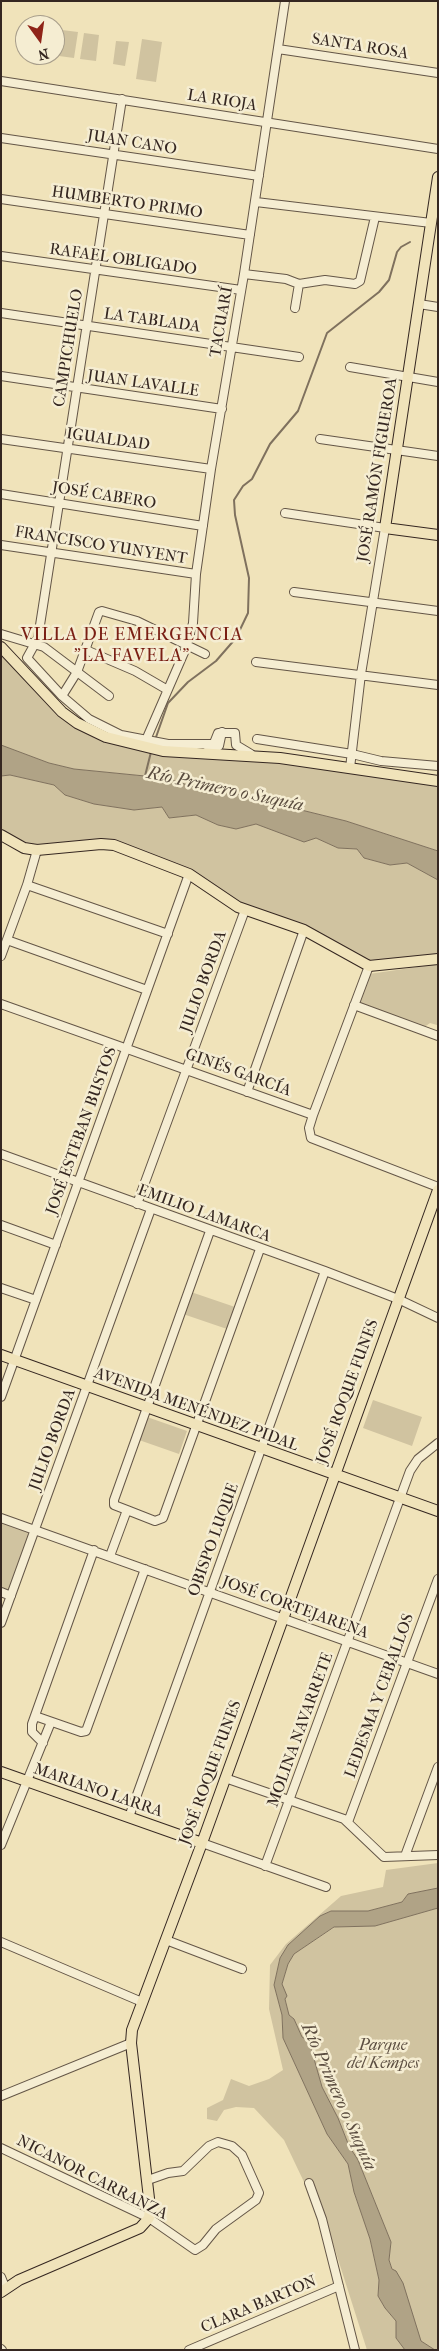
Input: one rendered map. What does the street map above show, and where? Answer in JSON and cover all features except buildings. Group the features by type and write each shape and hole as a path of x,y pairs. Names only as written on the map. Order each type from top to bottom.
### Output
{"main road":[{"name":"JOSÉ RAMÓN FIGUEROA","path":"385,528 438,176"},
{"path":"385,528 438,535"},
{"path":"1,647 54,704 77,723 106,737 200,754 256,757 438,781"},
{"path":"1,835 24,848 37,850 108,844 189,874 245,910 304,930 369,966 438,959"},
{"name":"JOSÉ ROQUE FUNES","path":"149,2218 148,2180 131,2044 132,2030 202,1843 438,1189"},
{"name":"AVENIDA MENÉNDEZ PIDAL","path":"1,1355 438,1512"},
{"name":"MARIANO LARRA","path":"1,1772 202,1843"},
{"path":"3,2286 134,2231 149,2218"}],"street":[{"name":"TACUARÍ","path":"147,743 166,689 186,647 194,618 196,574 211,470 256,202 285,1"},
{"name":"SANTA ROSA","path":"278,49 438,74"},
{"name":"LA RIOJA","path":"1,81 438,149"},
{"name":"CAMPICHUELO","path":"62,696 27,658 38,638 122,99"},
{"name":"JUAN CANO","path":"1,138 259,176"},
{"name":"HUMBERTO PRIMO","path":"1,199 250,235"},
{"path":"256,202 431,223"},
{"path":"244,274 286,279 299,284 325,280 351,285 358,283 375,217"},
{"name":"RAFAEL OBLIGADO","path":"1,256 242,290"},
{"path":"295,308 299,284"},
{"path":"419,304 438,307"},
{"name":"LA TABLADA","path":"1,313 300,357"},
{"path":"350,367 438,382"},
{"name":"JUAN LAVALLE","path":"1,376 222,409"},
{"name":"IGUALDAD","path":"1,439 211,470"},
{"path":"320,440 438,456"},
{"name":"JOSÉ CABERO","path":"1,494 203,526"},
{"path":"285,513 385,528"},
{"name":"JOSÉ RAMÓN FIGUEROA","path":"350,768 361,674 385,528"},
{"name":"FRANCISCO YUNYENT","path":"1,545 196,574"},
{"path":"294,592 438,611"},
{"path":"147,743 121,735 89,719 62,696 77,672 99,612 102,611 137,621 186,647 205,654"},
{"path":"1,634 44,647 109,696"},
{"path":"86,650 135,671 166,689"},
{"path":"256,662 438,685"},
{"path":"166,747 211,744 215,740 216,734 222,732 235,734 236,745 256,757"},
{"path":"200,754 214,750 218,746 222,732"},
{"path":"257,739 352,754 381,762 438,766"},
{"path":"1,956 27,885 37,850"},
{"name":"JOSÉ ESTEBAN BUSTOS","path":"1,1397 189,874"},
{"path":"27,885 168,934"},
{"name":"JULIO BORDA","path":"137,1204 245,910"},
{"path":"247,1092 304,930"},
{"path":"7,940 147,990"},
{"path":"369,966 313,1115 309,1128 311,1138 438,1189"},
{"name":"GINÉS GARCÍA","path":"1,1004 127,1047 313,1115"},
{"path":"354,1005 434,1035 438,1028"},
{"name":"EMILIO LAMARCA","path":"1,1154 398,1299"},
{"name":"JULIO BORDA","path":"1,1623 151,1210"},
{"path":"1,1225 56,1244"},
{"path":"210,1231 114,1500 114,1505 155,1521 163,1518 260,1249"},
{"name":"OBISPO LUQUE","path":"129,1818 325,1271"},
{"path":"1,1288 36,1300"},
{"path":"398,1299 436,1315"},
{"name":"MOLINA NAVARRETE","path":"265,1866 400,1498 415,1463 438,1443"},
{"path":"110,1556 127,1510"},
{"name":"JOSÉ CORTEJARENA","path":"1,1518 210,1591 438,1674"},
{"path":"43,1743 32,1732 35,1716 94,1550"},
{"path":"35,1716 82,1732 86,1731 144,1569"},
{"name":"LEDESMA Y CEBALLOS","path":"348,1822 438,1579"},
{"path":"1,1592 11,1596"},
{"path":"1,1846 51,1722"},
{"path":"405,1856 438,1767"},
{"path":"225,1778 290,1799 348,1822 384,1857 438,1854"},
{"name":"MARIANO LARRA","path":"202,1843 326,1887"},
{"path":"166,1940 242,1969"},
{"path":"1,1942 142,2002"},
{"path":"1,2096 131,2044"},
{"name":"NICANOR CARRANZA","path":"1,2148 149,2218 195,2250 203,2245 213,2232 256,2200 258,2196 257,2188 248,2167 237,2150 225,2143 218,2142 208,2146 182,2171 168,2173 148,2180"},
{"path":"309,2183 322,2219 355,2350"},
{"name":"CLARA BARTON","path":"189,2350 208,2346 339,2286"}],"green space":[{"path":"65,30 78,32 74,58 65,57"},
{"path":"84,33 99,35 96,61 80,59"},
{"path":"142,39 162,42 156,82 136,79"},
{"path":"116,41 129,42 125,66 113,64"},
{"path":"1,647 77,723 214,754 438,781 438,851 346,821 232,793 194,787 165,778 74,769 49,763 1,745"},
{"path":"10,775 54,785 65,795 94,804 134,810 162,807 169,818 196,815 218,825 236,829 256,824 277,831 316,838 338,848 357,849 364,858 390,865 407,863 438,880 438,959 373,967 304,930 245,910 189,874 114,845 45,850 1,835 1,776"},
{"path":"438,964 437,1025 430,1023 423,1028 359,1003 369,974"},
{"path":"191,1292 235,1307 227,1329 183,1314"},
{"path":"373,1400 422,1417 412,1446 363,1428"},
{"path":"147,1417 187,1431 179,1454 139,1440"},
{"path":"1,1518 35,1530 11,1596 1,1592"},
{"path":"438,1863 438,1888 408,1894 402,1902 368,1911 331,1911 320,1916 288,1945 280,1958 274,1985 282,2015 283,2038 327,2134 348,2164 354,2192 370,2239 379,2280 378,2296 396,2321 396,2338 405,2350 367,2350 314,2184 304,2182 284,2140 254,2108 236,2107 224,2110 217,2121 207,2119 207,2108 223,2100 231,2079 249,2086 269,2079 283,2070 269,2009 270,1965 286,1944 341,1896 383,1887 386,1870"},
{"name":"Parque del Kempes","path":"438,1908 438,2350 435,2350 421,2341 389,2260 391,2242 358,2160 349,2146 338,2118 322,2087 309,2041 302,2037 294,2019 289,2015 282,1984 288,1964 294,1954 335,1927 375,1926"}],"shaded area":[{"path":"1,745 49,763 74,769 165,778 194,787 232,793 346,821 438,851 438,880 407,863 390,865 364,858 357,849 338,848 316,838 304,842 256,824 236,829 218,825 196,815 169,818 162,807 134,810 94,804 65,795 54,785 10,775 1,776"},
{"path":"438,1888 438,1908 375,1926 334,1927 294,1954 288,1964 282,1984 287,1996 285,1999 289,2015 294,2019 302,2037 309,2041 322,2087 338,2118 349,2146 358,2160 391,2242 389,2260 392,2269 396,2271 403,2283 421,2341 435,2350 405,2350 396,2338 396,2321 378,2296 379,2280 370,2239 354,2192 348,2164 327,2134 283,2038 282,2015 274,1985 280,1958 288,1945 320,1916 331,1911 368,1911 402,1902 408,1894"}],"waterway":[{"path":"155,740 168,703 188,682 216,661 236,638 248,613 249,578 235,515 234,500 243,486 252,479 270,444 298,411 327,333 379,292 389,280 397,252 401,247 410,242"},
{"name":"Río Primero o Suquía","path":"145,776 151,752"}],"district":[{"name":"VILLA DE EMERGENCIA \"LA FAVELA\"","path":"132,646"}]}
